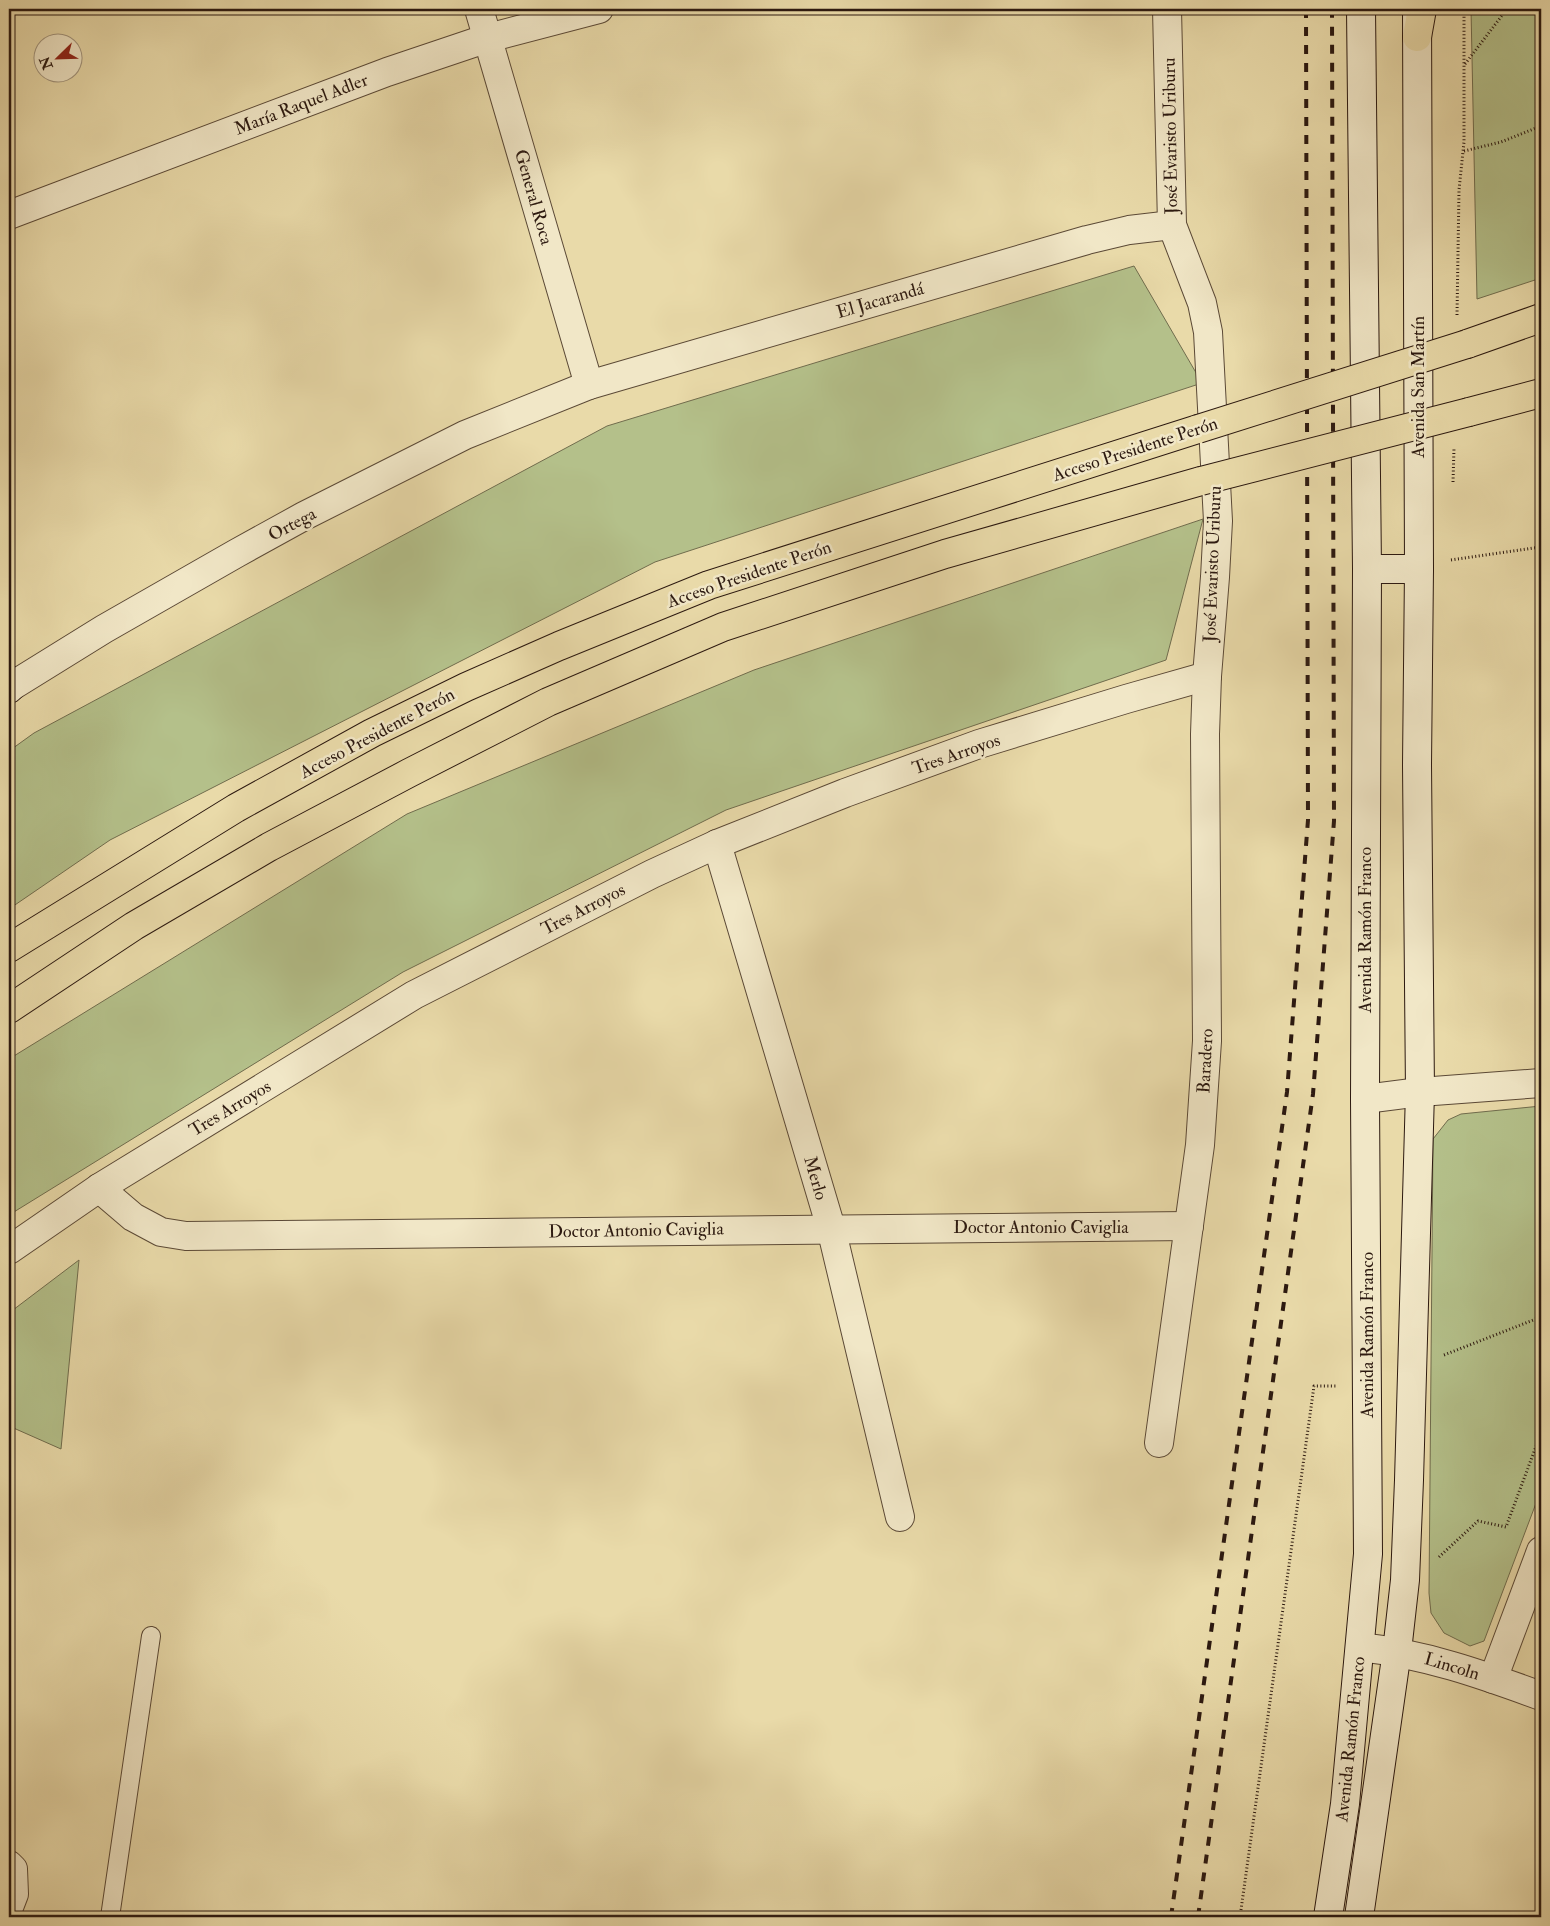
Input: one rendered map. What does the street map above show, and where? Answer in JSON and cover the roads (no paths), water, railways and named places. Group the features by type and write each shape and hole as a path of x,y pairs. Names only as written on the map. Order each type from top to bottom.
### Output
{"main road":[{"path":"1417,37 1422,9"},
{"name":"Acceso Presidente Perón","path":"9,948 236,808 372,733 491,676 709,585 1467,344 1541,318"},
{"path":"9,1009 134,926 269,847 548,702 723,627 945,554 1201,481 1541,393"}],"street":[{"name":"General Roca","path":"479,9 589,385"},
{"name":"María Raquel Adler","path":"9,215 387,72 488,38 599,9"},
{"name":"José Evaristo Uriburu","path":"1167,9 1172,225 1202,303 1208,332 1218,521 1207,676"},
{"path":"1361,9 1367,569 1419,569"},
{"name":"Avenida San Martín","path":"1417,9 1419,569 1417,765"},
{"name":"El Jacarandá","path":"589,385 1087,240 1129,230 1172,225"},
{"name":"Ortega","path":"10,685 104,629 304,516 465,435 589,385"},
{"name":"Avenida Ramón Franco","path":"1328,1917 1344,1804 1368,1554 1365,1099 1367,569"},
{"name":"Tres Arroyos","path":"9,1250 99,1188 414,995 652,874 717,844 845,793 979,744 1207,676"},
{"name":"Baradero","path":"1159,1444 1200,1145 1207,1041 1205,734 1207,676"},
{"name":"Avenida Ramón Franco","path":"1359,1917 1405,1580 1420,1092 1417,765"},
{"name":"Merlo","path":"717,844 830,1228 900,1517"},
{"path":"1365,1099 1420,1092 1541,1083"},
{"name":"Doctor Antonio Caviglia","path":"99,1188 133,1217 147,1225 161,1232 186,1236 830,1228 1189,1226"},
{"path":"1493,1678 1541,1551"},
{"name":"Lincoln","path":"1360,1647 1396,1651 1424,1657 1493,1678 1541,1696"},
{"path":"9,1907 14,1894 11,1867"}],"lane":[{"path":"110,1917 151,1636"}],"railway":[{"path":"1171,1917 1287,1092 1308,820 1306,9"},
{"path":"1198,1917 1313,1094 1334,821 1332,9"}]}
